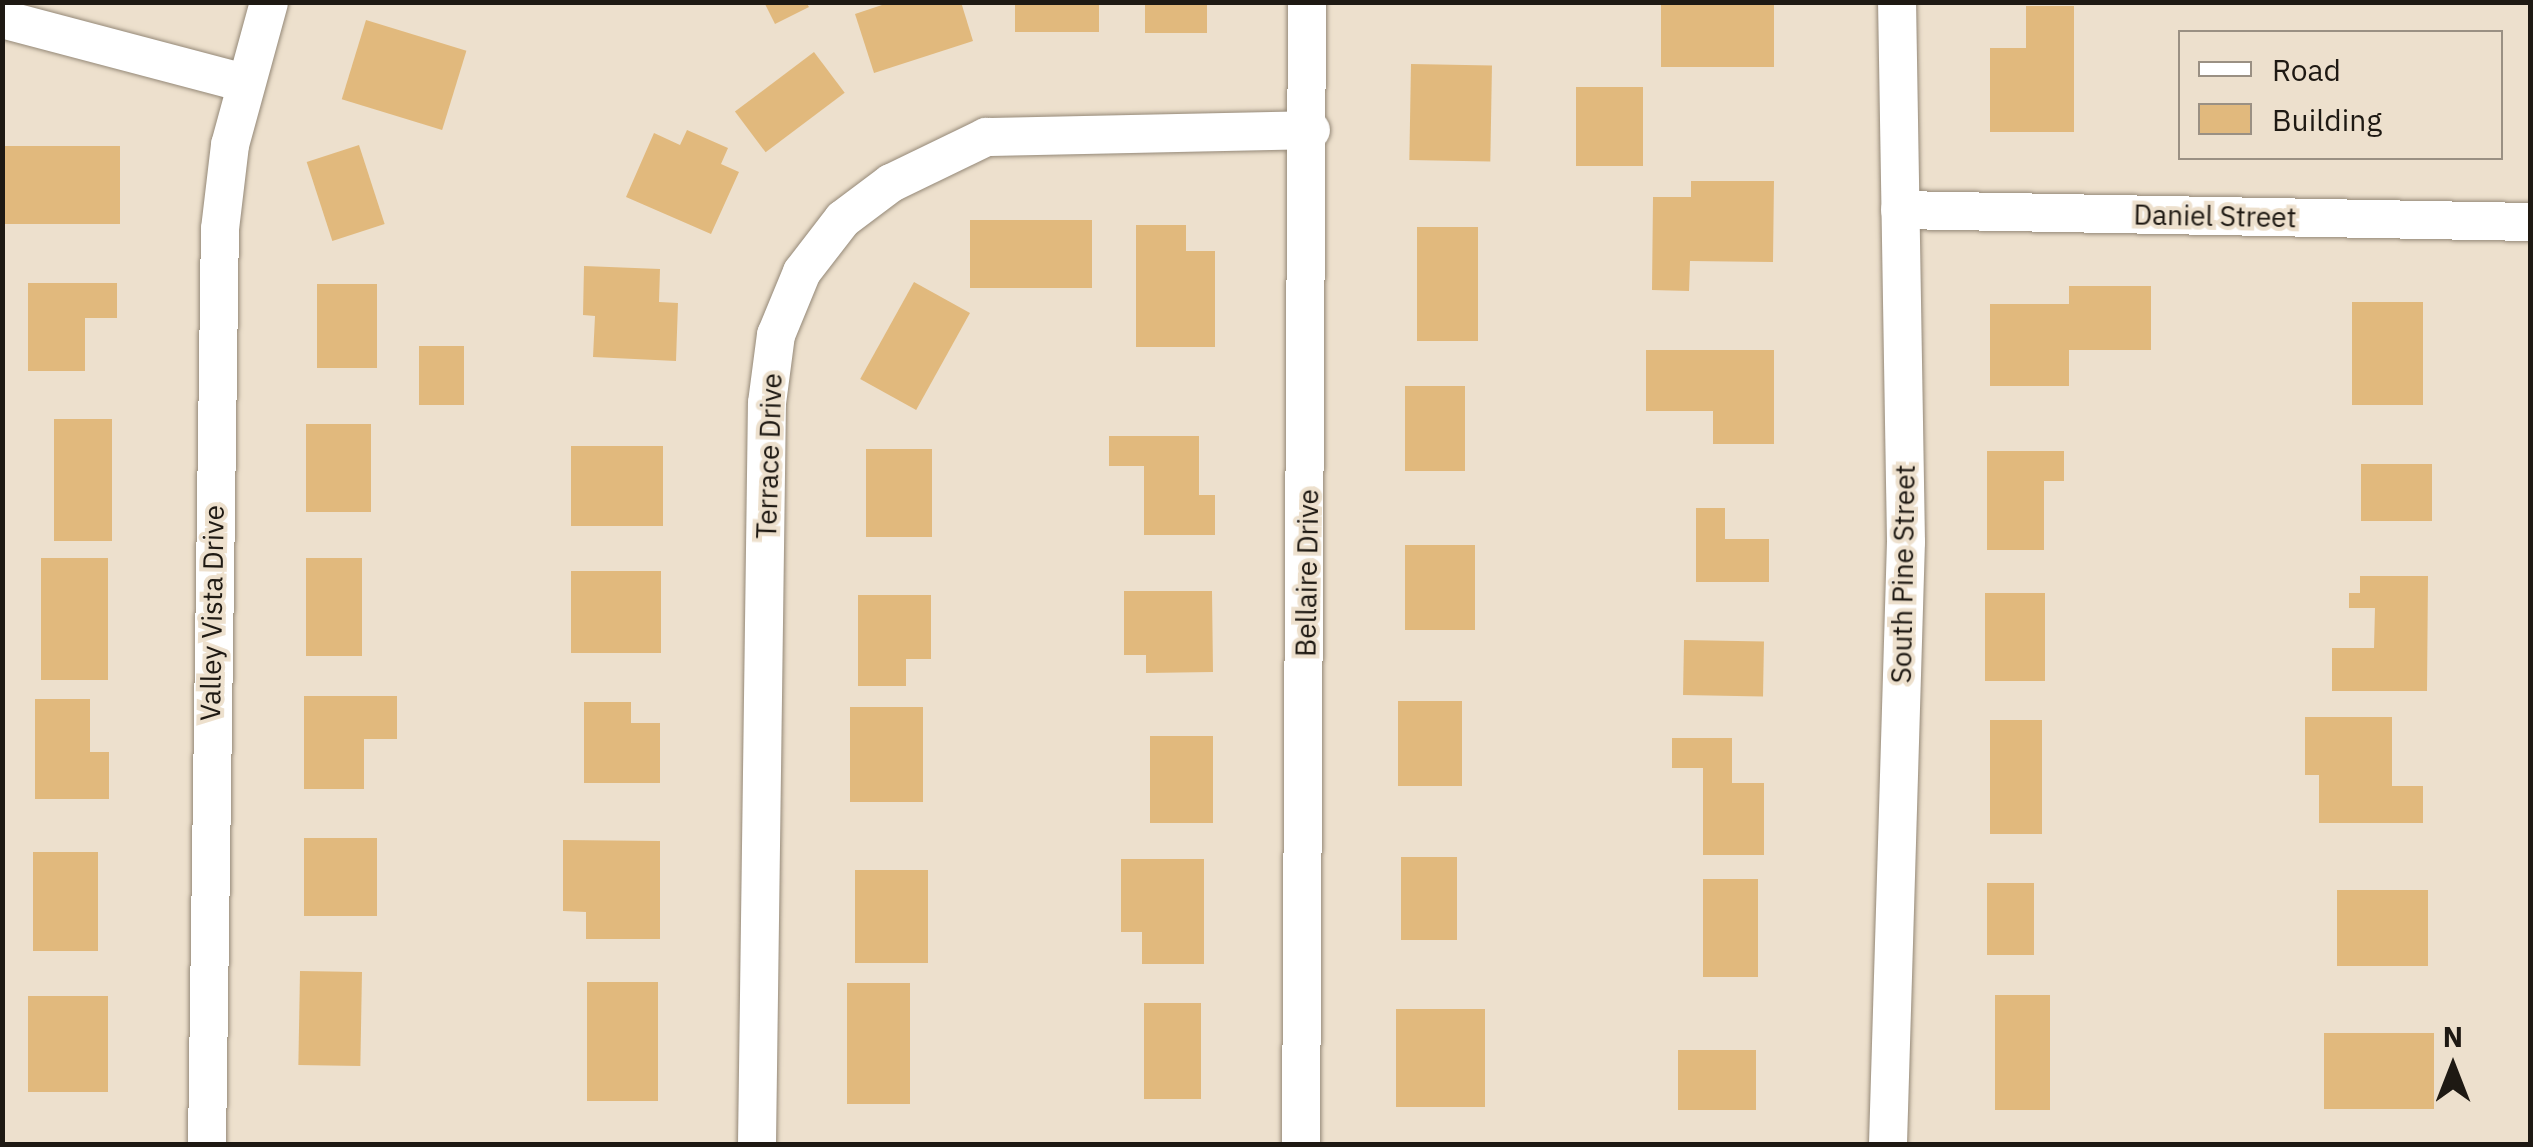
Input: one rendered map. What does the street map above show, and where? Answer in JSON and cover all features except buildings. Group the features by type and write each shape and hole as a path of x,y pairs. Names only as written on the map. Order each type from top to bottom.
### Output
{"street":[{"name":"Valley Vista Drive","path":"207,1144 215,344 220,230 244,83 269,2"},
{"name":"Bellaire Drive","path":"1301,1144 1311,130 1308,2"},
{"name":"South Pine Street","path":"1888,1144 1906,542 1897,2"},
{"path":"2,19 244,83"},
{"name":"Terrace Drive","path":"757,1144 767,403 776,335 802,272 843,219 892,183 986,137 1047,130 1311,130"},
{"name":"Daniel Street","path":"1900,210 2530,222"}]}
